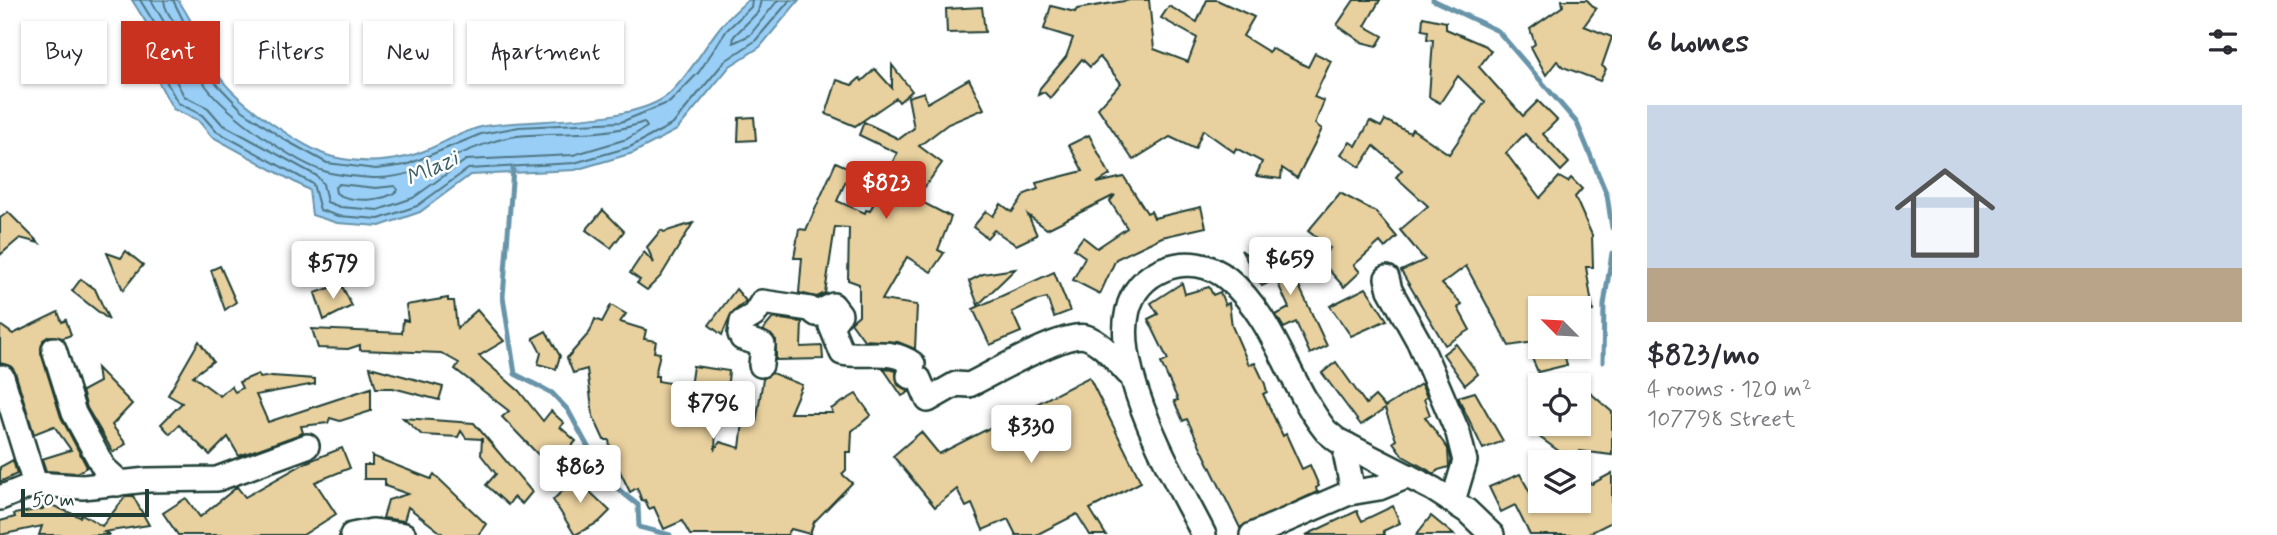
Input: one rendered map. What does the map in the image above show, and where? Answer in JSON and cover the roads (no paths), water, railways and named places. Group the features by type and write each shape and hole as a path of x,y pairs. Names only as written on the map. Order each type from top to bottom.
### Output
{"street":[{"path":"1128,373 1128,309 1134,292 1146,278 1166,268 1189,265 1211,268 1230,280 1251,303 1318,421 1337,440 1453,501 1492,535"},
{"path":"1387,278 1390,290 1424,354 1458,433 1465,461 1453,501"},
{"path":"761,365 762,345 742,338 740,334 742,321 754,315 762,302 810,309 816,313 832,305 840,314 831,326 842,352 901,355 913,364 909,376 919,379 928,400 957,384 970,385 1060,342 1081,336 1095,341 1128,373 1204,535"},
{"path":"54,349 74,413 104,468 115,478 117,484"},
{"path":"2,377 35,484"},
{"path":"1347,445 1346,457 1353,492"},
{"path":"0,498 35,484 83,487 147,480 217,479 307,446"},
{"path":"1252,535 1353,492 1379,488 1408,476"},
{"path":"352,535 372,531 404,535"}],"water":[{"path":"132,0 178,0 191,21 145,21"},
{"name":"Mlazi","path":"748,0 799,0 760,47 730,66 677,130 633,153 575,170 470,175 420,212 380,226 337,223 312,215 309,190 211,136 198,120 173,109 160,84 220,84 220,76 238,96 270,122 321,153 341,159 393,160 485,126 609,115 633,111 654,103 670,93 691,69 721,26"}],"waterway":[{"path":"1433,0 1498,31 1577,123 1607,195 1612,228"},
{"path":"513,169 503,297 515,374 552,393 568,410 594,458 613,485 638,505 639,527 670,535"},
{"path":"1603,362 1604,305 1612,253"}]}
